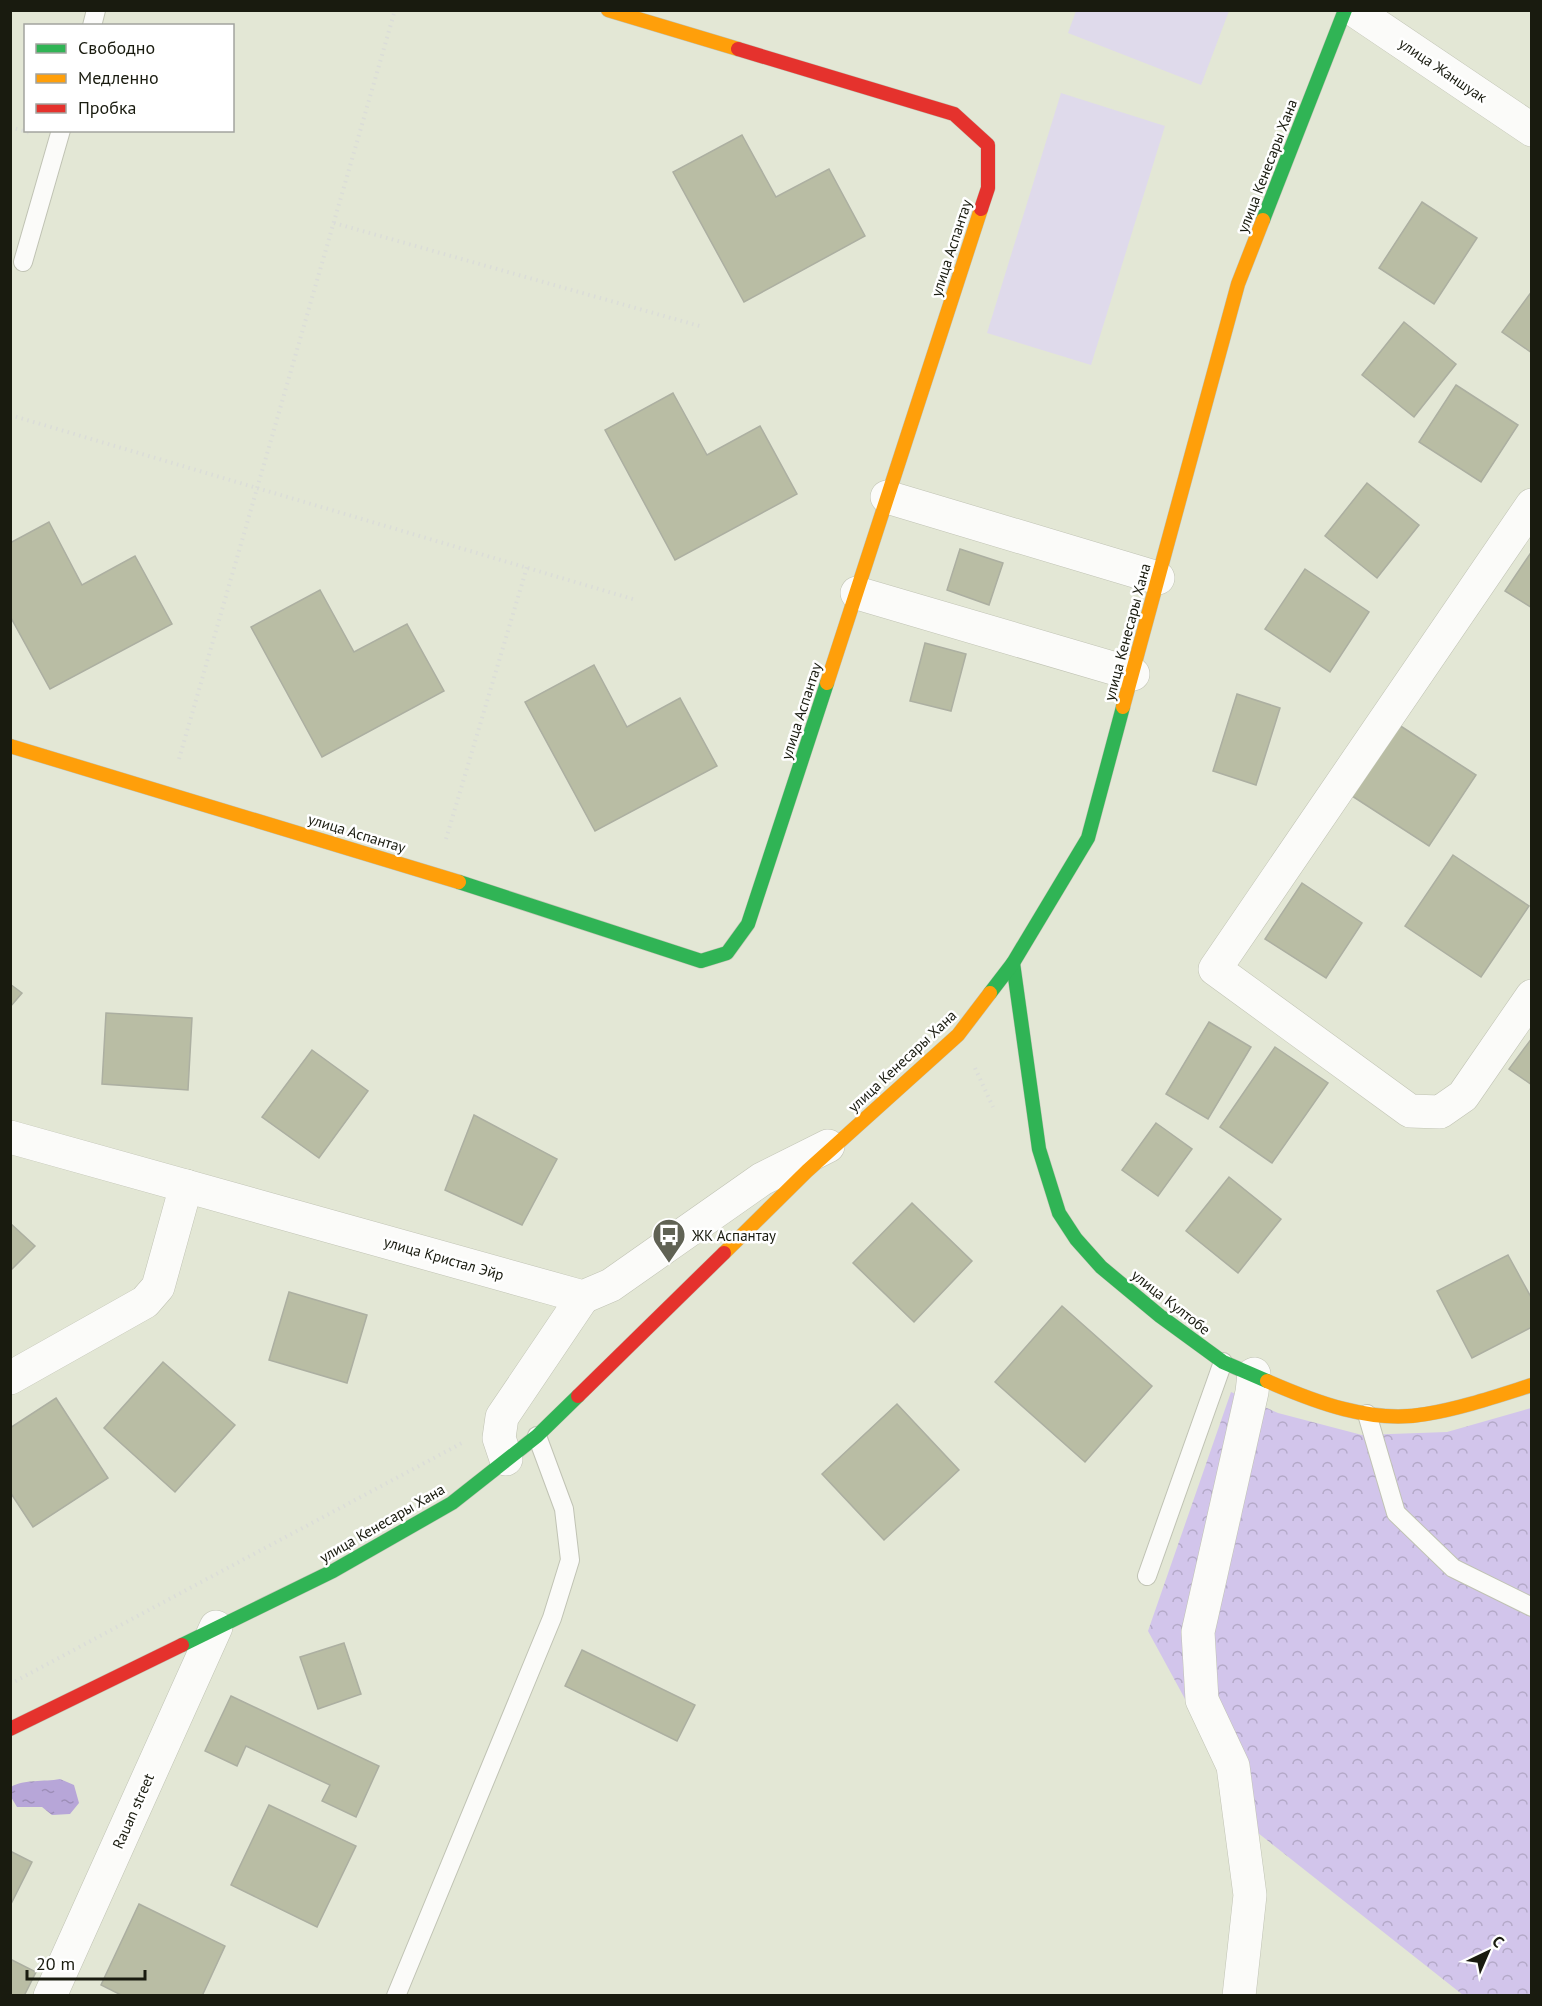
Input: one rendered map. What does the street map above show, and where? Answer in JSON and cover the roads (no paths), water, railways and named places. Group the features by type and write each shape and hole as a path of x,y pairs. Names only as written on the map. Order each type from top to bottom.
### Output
{"street":[{"name":"улица Аспантау","path":"10,746 435,874 701,961 727,952 748,924 988,188 988,145 954,114 608,10"},
{"name":"улица Кенесары Хана","path":"10,1729 333,1571 452,1503 537,1436 844,1139 958,1035 1013,963 1088,838 1238,284 1345,10"},
{"name":"улица Жаншуак","path":"1354,10 1532,130"},
{"path":"887,496 1158,578"},
{"path":"1532,505 1215,969 1410,1111 1440,1112 1463,1095 1532,996"},
{"path":"857,593 1133,674"},
{"name":"улица Култобе","path":"1013,963 1039,1149 1059,1213 1076,1239 1101,1267 1160,1316 1223,1362 1315,1402 1367,1414 1424,1414 1471,1404 1532,1384"},
{"name":"улица Кристал Эйр","path":"10,1137 583,1298"},
{"path":"506,1459 499,1438 502,1416 583,1298 611,1285 762,1179 844,1139"},
{"path":"10,1378 145,1302 158,1287 186,1186"},
{"path":"1239,1995 1250,1895 1233,1766 1202,1700 1198,1632 1252,1392 1254,1374"},
{"name":"Rauan street","path":"50,1995 216,1627"}],"lane":[{"path":"23,262 60,132"},
{"path":"1147,1576 1223,1362"},
{"path":"1367,1414 1396,1513 1453,1568 1532,1607"},
{"path":"396,1995 552,1618 570,1560 564,1509 537,1436"}],"water":[{"path":"60,1779 74,1785 79,1803 70,1814 52,1815 42,1807 17,1807 11,1797 11,1787 16,1784"}],"place":[{"name":"ЖК Аспантау","path":"669,1264"}]}
